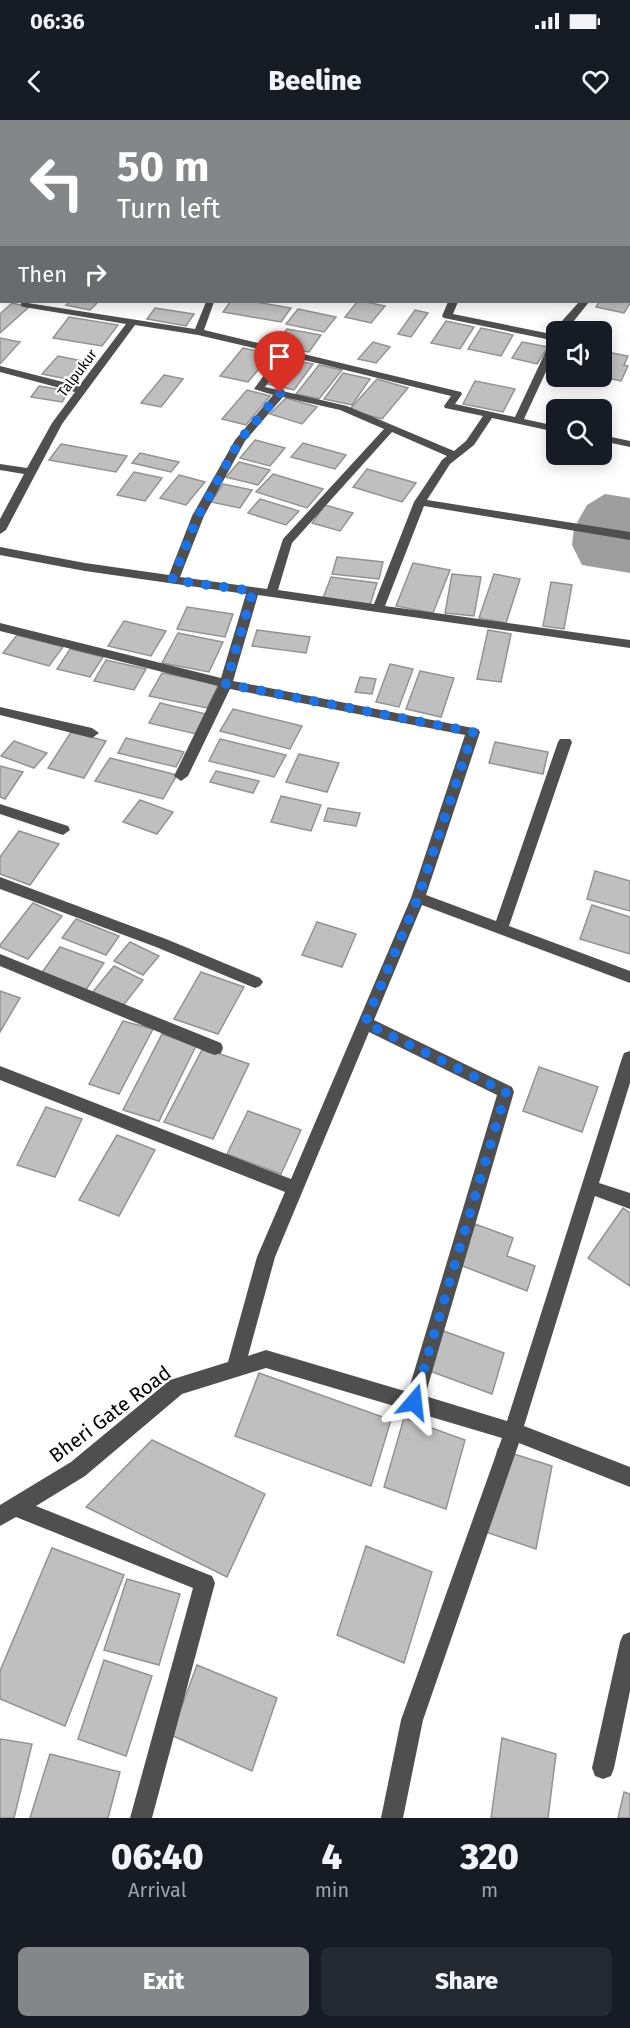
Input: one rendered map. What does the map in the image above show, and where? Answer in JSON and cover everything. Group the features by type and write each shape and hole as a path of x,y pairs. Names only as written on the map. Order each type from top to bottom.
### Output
{"street":[{"path":"198,332 210,303"},
{"path":"453,303 447,316 546,337"},
{"path":"567,321 583,303"},
{"path":"24,304 198,332 457,394 449,406 546,427"},
{"name":"Talpukur","path":"0,530 57,423 132,322"},
{"path":"285,353 259,389 343,408 455,455"},
{"path":"518,421 546,361"},
{"path":"0,369 81,390"},
{"path":"172,580 198,516 240,440 280,393"},
{"path":"378,609 420,502 446,462 470,443 489,415"},
{"path":"271,594 287,542 390,428"},
{"path":"612,440 630,444"},
{"path":"0,467 30,472"},
{"path":"420,502 630,536"},
{"path":"0,550 85,567 172,580 630,644"},
{"path":"181,776 226,684 253,591"},
{"path":"0,627 226,684 473,732 418,898 266,1257 235,1368"},
{"path":"0,711 92,733"},
{"path":"501,929 565,742"},
{"path":"0,809 63,830"},
{"path":"0,883 161,943 255,982"},
{"path":"418,898 630,977"},
{"path":"0,960 215,1048"},
{"path":"365,1023 506,1092 414,1402"},
{"path":"392,1818 412,1720 513,1432 630,1058"},
{"path":"0,1073 295,1188"},
{"path":"590,1187 630,1202"},
{"name":"Bheri Gate Road","path":"7,1512 78,1469 177,1386 266,1359 513,1432 630,1477"},
{"path":"7,1512 205,1583 141,1818"},
{"path":"603,1768 630,1642"}],"shaded area":[{"path":"605,494 630,498 630,573 582,565 572,545 574,528 587,505"}],"building":[{"path":"12,303 29,307 0,333 0,314"},
{"path":"69,303 97,303 90,310 66,305"},
{"path":"229,303 262,303 291,308 281,322 223,312"},
{"path":"356,303 385,306 371,323 345,317"},
{"path":"598,303 630,303 624,313 596,307"},
{"path":"155,308 194,314 186,326 147,319"},
{"path":"298,309 336,317 324,332 286,324"},
{"path":"415,310 428,313 411,337 398,334"},
{"path":"69,317 118,325 102,346 53,338"},
{"path":"446,321 474,327 460,349 431,343"},
{"path":"481,328 513,335 501,356 468,349"},
{"path":"287,329 321,335 309,352 274,346"},
{"path":"0,338 20,342 0,364"},
{"path":"373,342 390,347 376,363 358,359"},
{"path":"522,342 546,347 537,364 512,358"},
{"path":"243,348 271,354 248,382 220,376"},
{"path":"612,353 628,356 624,365 628,366 621,381 612,379"},
{"path":"58,356 92,363 77,381 42,374"},
{"path":"288,359 313,364 294,390 268,384"},
{"path":"319,365 342,370 319,399 296,394"},
{"path":"343,373 370,379 352,405 324,399"},
{"path":"164,375 183,379 161,407 141,403"},
{"path":"377,379 408,388 382,419 349,410"},
{"path":"475,381 515,389 503,412 463,404"},
{"path":"39,386 69,391 62,402 31,397"},
{"path":"247,390 270,396 246,425 222,419"},
{"path":"286,398 317,407 302,424 270,414"},
{"path":"255,440 285,448 270,466 240,458"},
{"path":"303,443 346,455 335,469 291,457"},
{"path":"61,444 127,456 116,472 49,460"},
{"path":"140,453 179,462 171,472 132,463"},
{"path":"239,462 270,470 258,485 226,477"},
{"path":"367,469 416,483 402,502 353,487"},
{"path":"134,472 162,478 145,501 117,495"},
{"path":"273,474 323,489 307,508 256,492"},
{"path":"179,475 205,482 186,505 160,498"},
{"path":"223,484 252,490 240,508 211,502"},
{"path":"260,499 299,511 286,525 248,513"},
{"path":"325,505 353,513 340,531 312,523"},
{"path":"337,557 383,562 379,579 332,574"},
{"path":"413,563 450,570 433,613 396,606"},
{"path":"452,574 481,577 474,616 445,613"},
{"path":"494,574 520,579 506,623 479,618"},
{"path":"331,577 377,583 370,605 323,598"},
{"path":"551,582 572,585 564,629 543,626"},
{"path":"187,607 233,614 225,637 177,629"},
{"path":"124,621 166,631 151,656 108,646"},
{"path":"257,630 310,637 306,653 252,646"},
{"path":"488,630 511,634 501,682 477,679"},
{"path":"178,633 223,642 209,672 162,663"},
{"path":"17,635 63,647 49,666 3,653"},
{"path":"70,649 103,657 90,677 57,669"},
{"path":"106,660 146,669 134,690 94,681"},
{"path":"390,664 413,669 399,707 376,702"},
{"path":"420,671 454,678 441,717 406,709"},
{"path":"162,673 219,684 207,708 149,696"},
{"path":"360,677 376,679 372,694 355,692"},
{"path":"160,703 206,714 196,734 149,723"},
{"path":"233,709 302,726 290,749 220,731"},
{"path":"71,732 106,741 84,778 48,768"},
{"path":"126,738 184,752 176,767 118,753"},
{"path":"220,739 286,755 274,777 209,761"},
{"path":"14,741 47,753 34,768 1,756"},
{"path":"495,742 548,752 543,774 489,763"},
{"path":"299,754 339,763 327,792 286,782"},
{"path":"110,758 177,775 163,799 95,781"},
{"path":"0,766 23,772 5,799 0,797"},
{"path":"216,771 259,781 253,793 210,782"},
{"path":"281,796 321,805 311,831 271,822"},
{"path":"140,800 173,812 157,834 123,822"},
{"path":"328,808 360,813 356,826 324,821"},
{"path":"19,831 59,844 30,885 0,874 0,857"},
{"path":"595,871 630,881 630,911 587,899"},
{"path":"33,903 62,916 28,959 0,945"},
{"path":"592,905 630,917 630,954 580,939"},
{"path":"76,919 119,936 106,955 62,938"},
{"path":"317,922 356,934 342,967 302,955"},
{"path":"130,942 159,956 143,975 114,961"},
{"path":"60,947 104,963 85,991 41,974"},
{"path":"114,966 143,980 121,1008 92,993"},
{"path":"201,972 244,987 218,1034 174,1019"},
{"path":"0,991 20,998 0,1032"},
{"path":"123,1021 153,1029 119,1094 89,1084"},
{"path":"162,1034 196,1046 159,1121 123,1110"},
{"path":"203,1048 249,1064 213,1139 164,1122"},
{"path":"539,1067 598,1087 582,1132 523,1111"},
{"path":"46,1107 82,1119 55,1177 17,1165"},
{"path":"248,1111 301,1130 281,1174 227,1154"},
{"path":"117,1135 155,1150 119,1216 79,1200"},
{"path":"623,1208 630,1213 630,1286 588,1258"},
{"path":"475,1224 513,1238 507,1256 535,1266 527,1291 460,1265"},
{"path":"441,1330 504,1353 492,1394 427,1370"},
{"path":"259,1373 391,1420 371,1486 235,1436"},
{"path":"404,1418 465,1440 446,1509 384,1487"},
{"path":"152,1440 265,1494 227,1577 86,1507"},
{"path":"498,1449 552,1466 536,1549 480,1530"},
{"path":"366,1546 432,1572 404,1663 337,1635"},
{"path":"52,1548 124,1575 65,1726 0,1699 0,1671"},
{"path":"127,1579 180,1594 159,1665 104,1650"},
{"path":"104,1660 152,1676 126,1756 78,1739"},
{"path":"197,1665 277,1698 252,1771 171,1735"},
{"path":"502,1738 556,1754 548,1818 491,1818"},
{"path":"0,1739 32,1744 14,1818 0,1818"},
{"path":"50,1754 120,1772 108,1818 30,1818"},
{"path":"624,1792 630,1794 630,1818 618,1818"}],"route":[{"path":"280,393 240,440 198,516 172,580 253,591 226,684 473,732 418,898 365,1023 506,1092 414,1402"}]}
